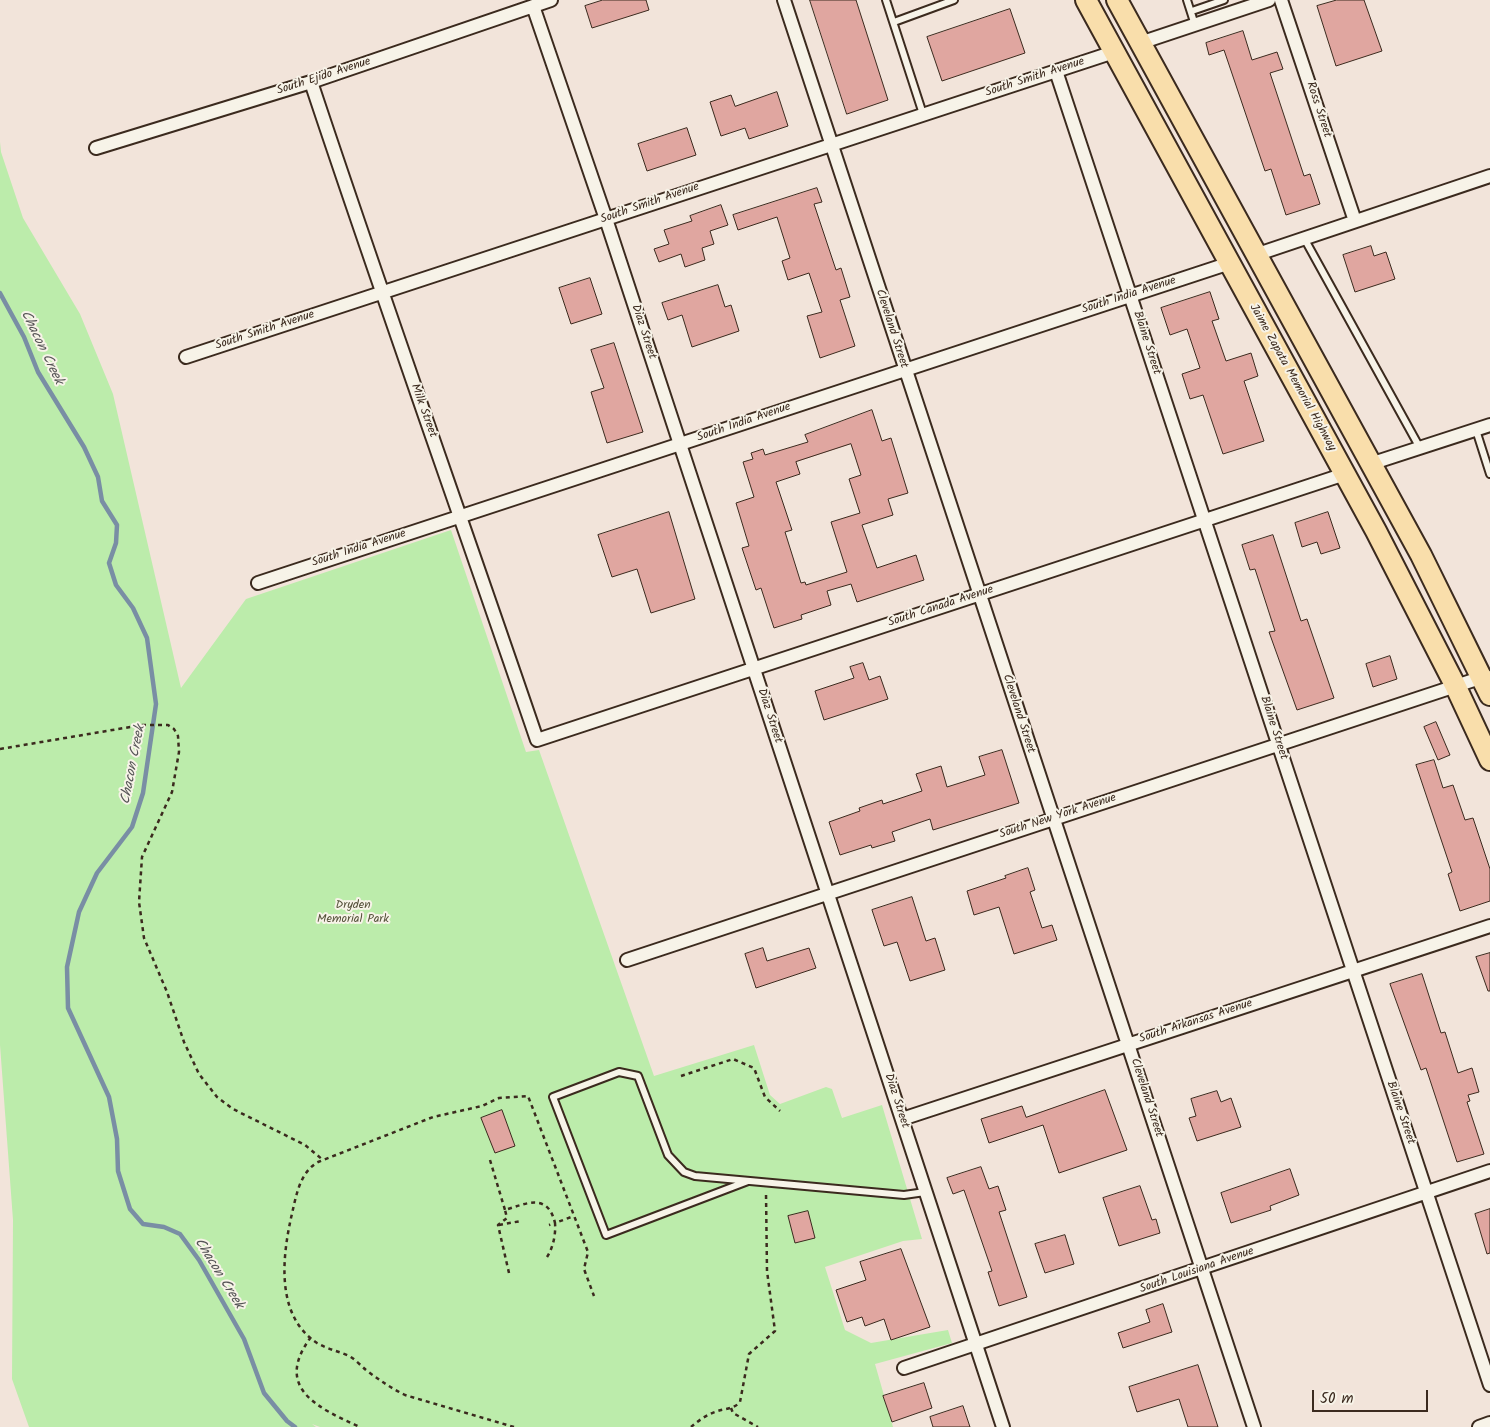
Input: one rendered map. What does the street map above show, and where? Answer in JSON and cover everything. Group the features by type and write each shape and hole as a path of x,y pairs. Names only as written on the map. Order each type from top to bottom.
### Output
{"main road":[{"name":"Jaime Zapata Memorial Highway","path":"1086,0 1345,474 1455,686 1490,760"},
{"path":"1117,0 1258,254 1370,464 1421,555 1487,682"},
{"path":"1114,52 1139,72 1227,229 1242,246 1258,254"},
{"path":"1230,263 1246,271 1259,286 1329,412 1370,464"}],"street":[{"name":"South Ejido Avenue","path":"96,148 311,82 551,0"},
{"name":"Cleveland Street","path":"784,0 1254,1427"},
{"path":"1140,43 1269,0"},
{"name":"Ross Street","path":"1281,0 1355,221"},
{"name":"Diaz Street","path":"533,6 606,219 1004,1427"},
{"name":"South Smith Avenue","path":"186,357 1114,52"},
{"name":"Blaine Street","path":"1056,71 1490,1385"},
{"name":"Milk Street","path":"311,82 381,293 461,515 537,740"},
{"path":"1258,254 1490,176"},
{"name":"South India Avenue","path":"258,582 1230,263"},
{"path":"1370,464 1490,425"},
{"name":"South Canada Avenue","path":"537,740 1345,474"},
{"name":"South New York Avenue","path":"627,960 1455,686 1487,682"},
{"name":"South Arkansas Avenue","path":"902,1119 1490,926"},
{"name":"South Louisiana Avenue","path":"904,1368 1490,1171"},
{"path":"1479,1427 1490,1423"}],"lane":[{"path":"886,0 923,114"},
{"path":"894,22 954,0"},
{"path":"1187,0 1195,25"},
{"path":"1192,11 1224,0"},
{"path":"1304,238 1420,448"},
{"path":"1476,430 1490,474"},
{"path":"748,1181 606,1234 553,1097 619,1072 638,1076 668,1155 675,1165 684,1172 695,1176 904,1195 925,1192"}],"path":[{"path":"0,749 90,732 142,725 168,725 178,736 179,752 172,792 142,857 139,902 144,938 184,1042 199,1074 217,1097 233,1109 306,1145 323,1160"},
{"path":"681,1076 733,1059 754,1068 765,1097 780,1111"},
{"path":"514,1427 405,1395 388,1386 350,1356 331,1350 311,1337 298,1324 290,1306 285,1285 284,1254 296,1198 305,1173 311,1166 323,1160 433,1117 482,1106 499,1098 528,1096 588,1252 584,1269 594,1296"},
{"path":"490,1160 508,1218 498,1225"},
{"path":"691,1427 715,1412 731,1408 740,1402 749,1354 775,1331 767,1271 766,1192"},
{"path":"505,1210 525,1204 544,1204 549,1207 556,1230 551,1251 547,1257"},
{"path":"549,1225 574,1216"},
{"path":"498,1225 521,1221"},
{"path":"498,1225 509,1273"},
{"path":"311,1337 298,1357 296,1370 300,1387 314,1403 360,1427"},
{"path":"731,1408 733,1413 758,1427"}],"green space":[{"name":"Dryden Memorial Park","path":"0,142 1,152 23,218 80,314 113,394 181,688 246,599 451,530 526,752 539,750 654,1076 754,1045 770,1095 780,1104 826,1087 832,1089 842,1118 882,1105 922,1239 903,1241 825,1267 845,1330 871,1343 948,1330 952,1343 875,1364 893,1427 320,1427 312,1424 316,1427 29,1427 12,1379 13,1220 0,1045"}],"building":[{"path":"603,0 646,0 649,10 592,28 585,6"},
{"path":"810,0 856,0 888,100 847,114"},
{"path":"1337,0 1364,0 1382,51 1336,66 1317,6"},
{"path":"1010,9 1025,53 942,81 927,37"},
{"path":"1243,31 1252,60 1277,52 1283,69 1270,73 1304,176 1310,174 1320,204 1286,215 1271,169 1265,171 1224,50 1209,55 1206,43"},
{"path":"777,92 788,126 749,139 745,128 721,136 710,102 731,95 735,106"},
{"path":"687,128 696,155 647,171 638,144"},
{"path":"817,188 822,202 814,204 836,270 841,268 850,297 840,300 855,346 820,358 807,316 822,312 809,273 788,280 782,261 790,258 777,217 738,230 733,215"},
{"path":"721,205 728,225 710,231 714,244 702,248 705,260 685,267 681,254 659,262 654,249 669,244 664,230 692,221 690,216"},
{"path":"1371,246 1374,256 1386,252 1395,279 1355,292 1343,255"},
{"path":"590,278 602,314 571,324 559,288"},
{"path":"718,285 725,307 731,305 739,331 692,347 682,315 668,320 662,303"},
{"path":"1210,292 1219,319 1212,321 1226,361 1251,353 1258,376 1244,381 1264,441 1223,454 1203,395 1190,399 1182,374 1200,368 1187,329 1170,335 1161,308"},
{"path":"614,343 643,432 607,443 591,392 604,388 591,350"},
{"path":"872,410 882,441 891,438 908,493 888,499 893,515 862,525 877,568 916,555 924,580 857,602 851,584 827,591 831,605 801,615 802,619 774,628 761,588 756,590 742,548 749,546 736,503 754,497 743,462 753,459 751,453 763,449 765,455 808,442 805,435","holes":["851,444 861,475 849,479 860,513 831,522 847,572 806,585 805,582 801,583 785,532 792,530 776,482 800,474 796,462"]},
{"path":"669,512 695,599 651,613 637,569 612,577 598,535"},
{"path":"1328,512 1340,548 1321,554 1317,542 1302,547 1295,523"},
{"path":"1273,535 1301,621 1307,619 1334,698 1297,710 1269,632 1275,631 1255,569 1250,570 1242,545"},
{"path":"1390,656 1397,679 1373,687 1366,664"},
{"path":"863,663 869,680 880,676 888,699 824,720 815,691 854,678 850,667"},
{"path":"1436,722 1450,755 1438,760 1424,727"},
{"path":"1002,750 1019,803 933,830 930,819 892,832 895,841 872,848 871,845 840,855 829,822 860,811 859,808 882,800 883,804 922,791 916,774 941,766 947,787 985,775 979,757"},
{"path":"1434,760 1443,788 1453,785 1465,820 1473,818 1490,869 1490,901 1460,911 1448,874 1452,872 1416,765"},
{"path":"1028,868 1035,890 1030,892 1042,928 1052,925 1057,940 1014,954 999,907 974,915 967,891 1006,878 1005,876"},
{"path":"912,897 926,941 935,938 945,970 910,981 897,942 884,946 872,910"},
{"path":"763,948 767,961 809,948 816,968 756,988 745,954"},
{"path":"1490,953 1490,991 1488,991 1476,957"},
{"path":"1422,974 1441,1033 1445,1032 1458,1073 1472,1068 1479,1092 1468,1095 1470,1101 1467,1102 1484,1154 1457,1162 1426,1068 1421,1070 1390,984"},
{"path":"1105,1090 1127,1150 1059,1173 1043,1125 989,1143 981,1119 1022,1106 1026,1117"},
{"path":"1217,1091 1221,1102 1231,1098 1241,1127 1197,1141 1189,1118 1196,1116 1191,1099"},
{"path":"502,1110 515,1146 495,1153 481,1118"},
{"path":"981,1167 989,1189 998,1186 1006,1210 999,1212 1027,1297 999,1306 988,1272 992,1271 964,1190 953,1194 947,1178"},
{"path":"1290,1169 1299,1195 1270,1206 1271,1210 1231,1223 1221,1193"},
{"path":"1140,1186 1152,1220 1156,1219 1160,1233 1119,1246 1103,1198"},
{"path":"1490,1209 1490,1253 1487,1254 1475,1214"},
{"path":"808,1211 815,1238 795,1243 788,1216"},
{"path":"1065,1235 1074,1264 1045,1273 1035,1244"},
{"path":"901,1249 930,1327 891,1340 884,1319 865,1326 862,1317 847,1322 836,1290 866,1280 860,1262"},
{"path":"1163,1304 1172,1332 1123,1348 1118,1333 1150,1322 1146,1310"},
{"path":"1198,1365 1218,1427 1188,1427 1179,1399 1137,1412 1129,1387"},
{"path":"924,1383 932,1408 892,1422 883,1396"},
{"path":"963,1406 970,1427 933,1427 930,1417"}],"waterway":[{"name":"Chacon Creek","path":"0,293 24,337 38,372 84,447 98,477 102,501 117,525 116,543 109,563 116,585 133,608 147,638 156,704 143,793 132,827 97,873 79,912 67,967 68,1008 109,1097 117,1139 118,1171 130,1209 143,1224 164,1227 180,1234 199,1260 244,1339 264,1393 287,1421 295,1427"}]}
